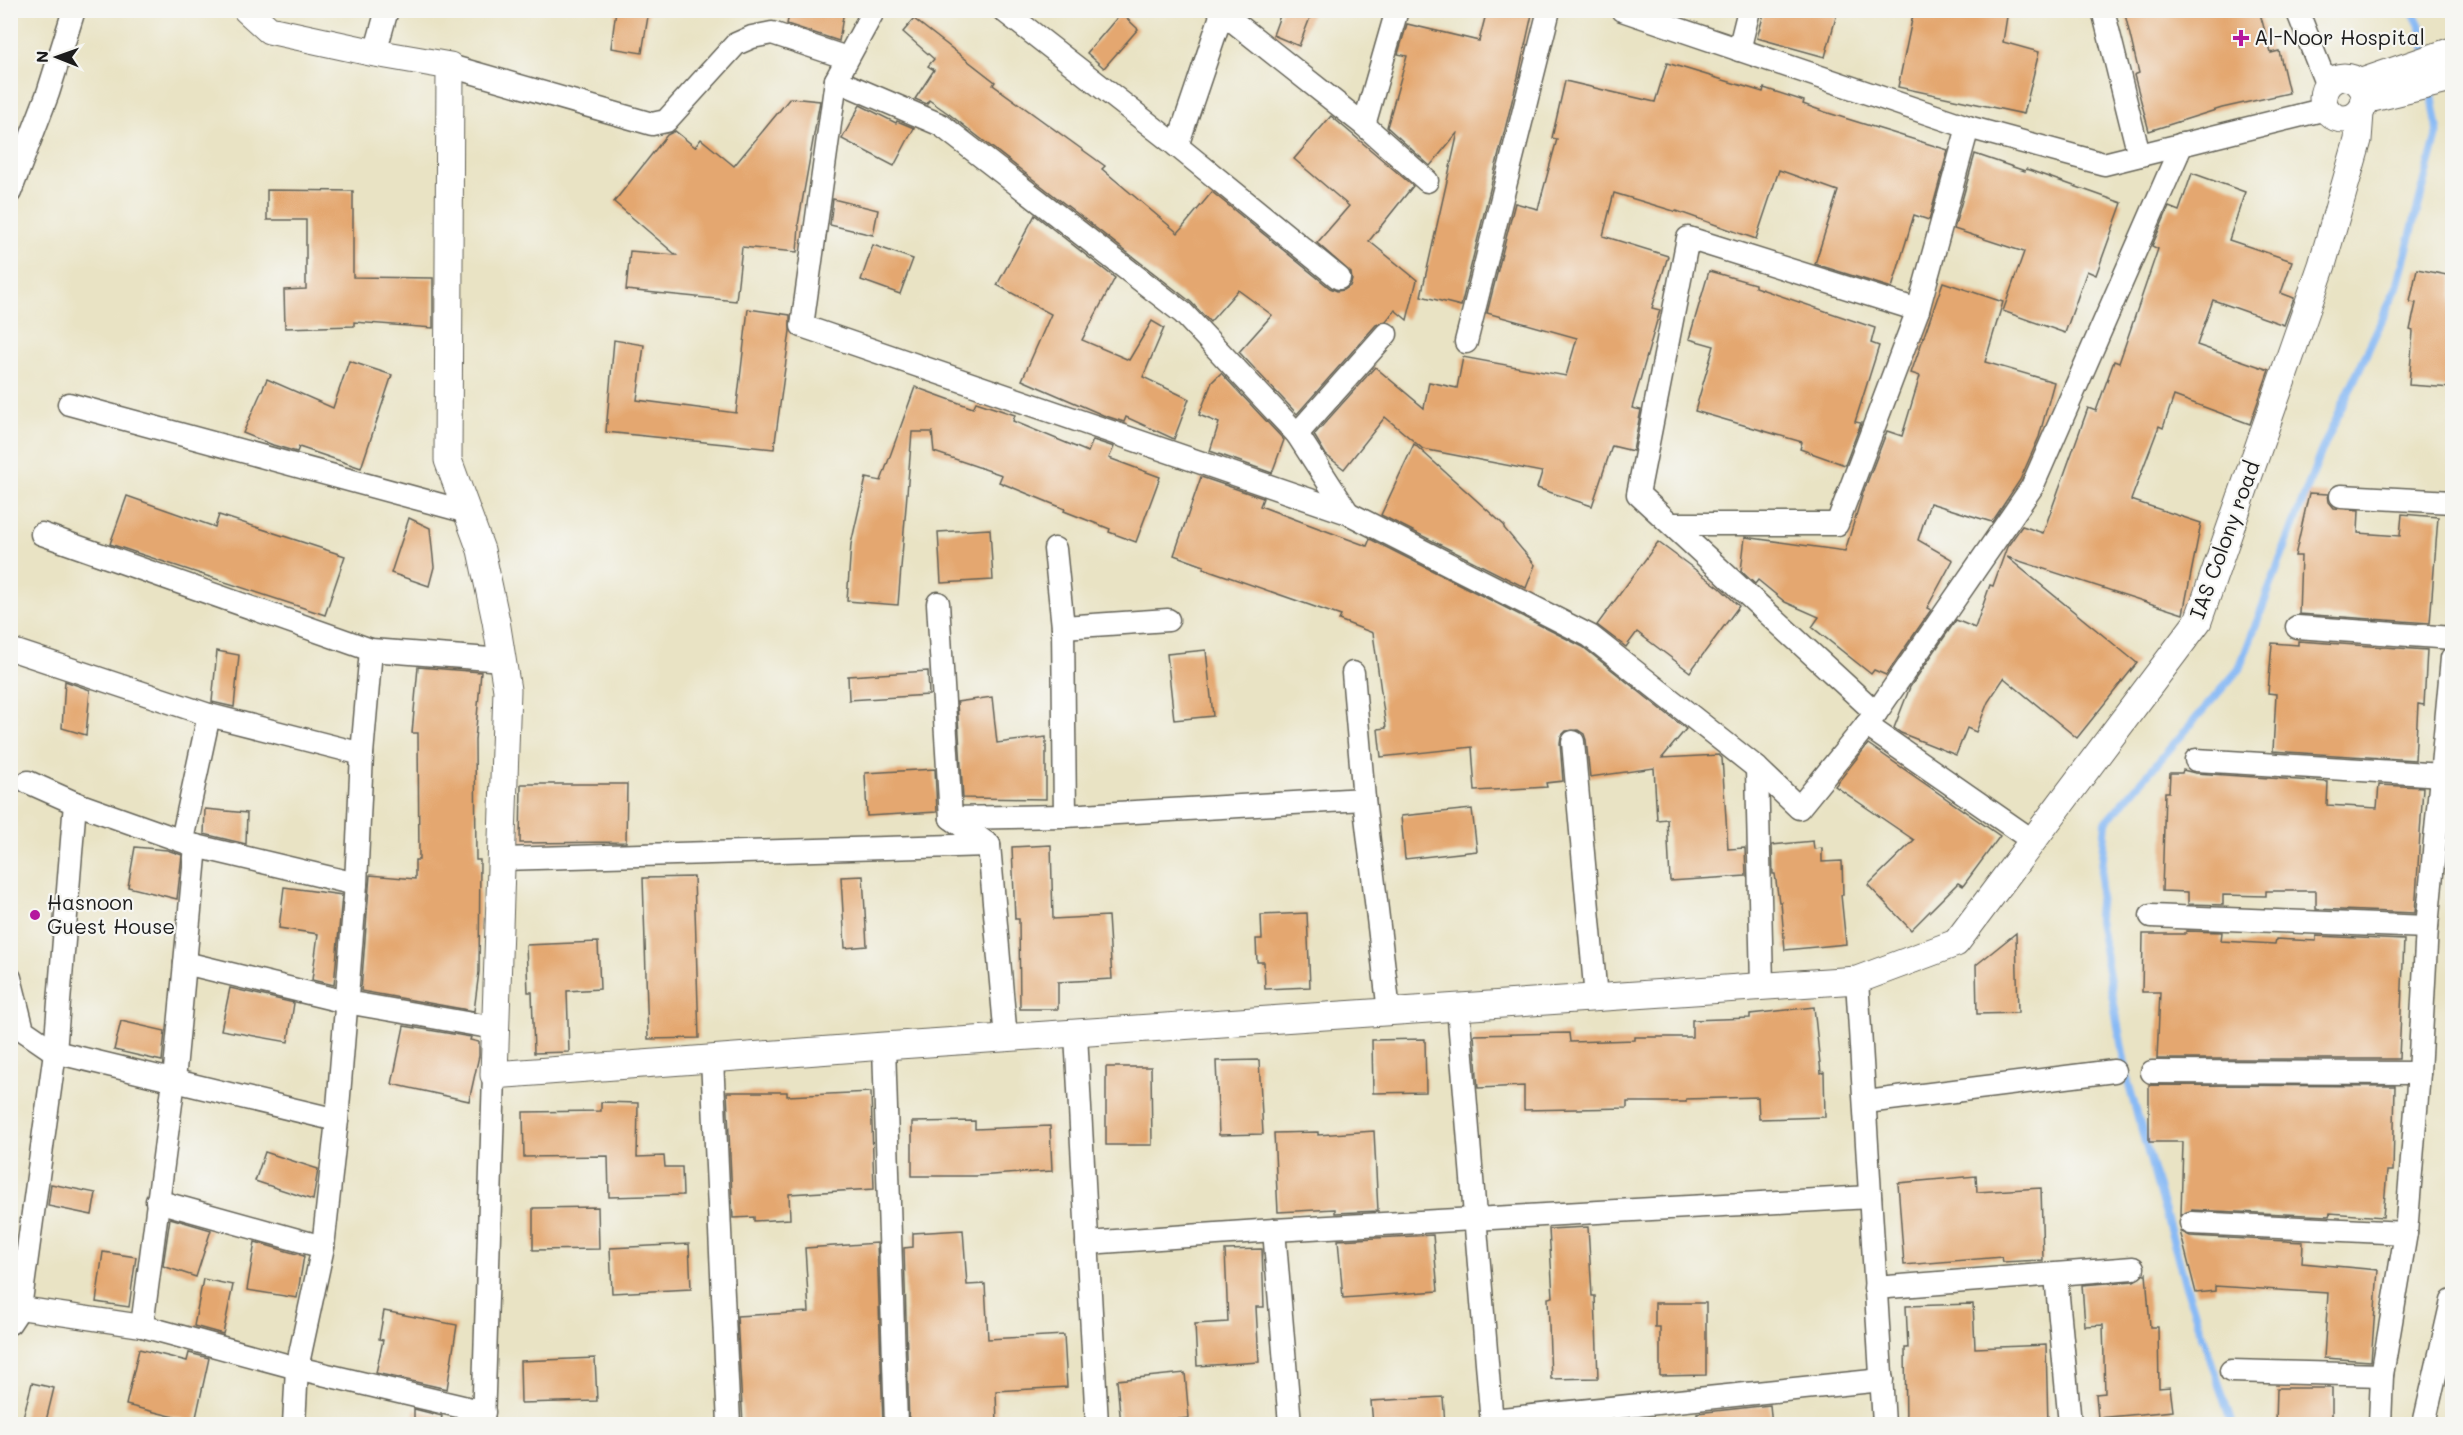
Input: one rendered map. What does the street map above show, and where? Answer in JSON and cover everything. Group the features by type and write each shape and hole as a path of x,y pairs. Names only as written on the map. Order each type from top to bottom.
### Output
{"street":[{"path":"10,192 48,93 74,10"},
{"path":"247,10 269,30 375,53 450,66 652,124 666,121 736,44 752,37 772,33 847,58"},
{"path":"375,53 387,10"},
{"path":"874,10 836,80 802,326 1348,513 1590,636 1757,768 1799,808 1871,719 2032,487 2182,144"},
{"path":"1003,10 1177,146 1339,278"},
{"path":"1364,125 1397,10"},
{"path":"1466,342 1549,10"},
{"path":"1622,10 1968,127 2104,164 2182,144 2327,98 2336,79 2343,77 2350,78 2361,99 2355,117 2336,118 2327,98 2297,10"},
{"path":"1739,50 1749,10"},
{"path":"2103,10 2139,155"},
{"path":"1177,146 1221,11 1364,125 1427,181"},
{"path":"75,803 55,1052 15,1315 142,1326 484,1418 507,690 481,550 448,460 450,66"},
{"path":"2361,99 2437,69"},
{"path":"836,80 941,125 1184,314 1296,434 1348,513"},
{"name":"IAS Colony road","path":"494,1075 884,1046 1857,980 1956,943 2198,621 2322,265 2358,140 2361,99"},
{"path":"1673,524 1838,524 1918,310 1968,127"},
{"path":"1918,310 1688,238 1638,494 1673,524 1871,719 2033,841"},
{"path":"1296,434 1386,334"},
{"path":"69,404 467,512"},
{"path":"2341,496 2452,502"},
{"path":"42,534 371,650 503,660"},
{"path":"1054,549 1063,627 1065,816"},
{"path":"938,603 951,818"},
{"path":"1063,627 1167,620"},
{"path":"2297,627 2452,638"},
{"path":"10,649 209,715 362,754"},
{"path":"294,1425 297,1368 323,1246 337,1120 356,884 362,754 371,650"},
{"path":"2380,1425 2382,1375 2406,1233 2419,1073 2427,927 2443,775 2452,657"},
{"path":"1353,673 1364,799 1389,1012"},
{"path":"142,1326 174,1080 185,963 189,843 209,715"},
{"path":"1573,742 1596,998"},
{"path":"2196,760 2443,775"},
{"path":"1757,768 1762,986"},
{"path":"28,782 75,803 189,843 356,884"},
{"path":"951,818 1065,816 1364,799"},
{"path":"951,818 989,845 1006,1039"},
{"path":"502,859 989,845"},
{"path":"2151,916 2427,927"},
{"path":"185,963 346,1002 495,1028"},
{"path":"10,978 23,1030 55,1052 337,1120"},
{"path":"1857,980 1884,1425"},
{"path":"1458,1006 1492,1422 1882,1380"},
{"path":"1076,1034 1097,1425"},
{"path":"884,1046 896,1425"},
{"path":"712,1059 729,1425"},
{"path":"1866,1102 2114,1071"},
{"path":"2152,1072 2419,1073"},
{"path":"1087,1243 1274,1230 1870,1197"},
{"path":"157,1201 323,1246"},
{"path":"2192,1223 2406,1233"},
{"path":"1274,1230 1290,1425"},
{"path":"1875,1288 2056,1276 2133,1268"},
{"path":"2056,1276 2070,1425"},
{"path":"2424,1425 2452,1301"},
{"path":"2231,1371 2382,1375"}],"building":[{"path":"616,10 649,10 642,53 611,48"},
{"path":"790,10 844,10 839,41 787,24"},
{"path":"1282,10 1313,10 1299,46 1273,35"},
{"path":"1487,10 1533,10 1461,306 1421,296 1458,132 1430,166 1387,127 1407,56 1398,54 1407,24 1479,41"},
{"path":"1765,10 1838,10 1825,57 1757,38"},
{"path":"1914,10 2008,10 2003,42 2039,52 2024,114 1898,87"},
{"path":"2124,10 2259,10 2271,53 2279,51 2289,93 2222,108 2149,131 2134,75 2139,73"},
{"path":"1121,13 1138,29 1104,68 1087,53"},
{"path":"914,19 995,82 993,85 1105,166 1102,169 1178,233 1212,192 1330,288 1337,291 1350,286 1351,273 1317,243 1349,206 1294,159 1331,116 1413,186 1369,241 1417,280 1407,320 1395,310 1386,321 1376,325 1297,414 1239,352 1272,315 1238,290 1210,322 1191,302 949,114 929,100 927,104 915,99 934,70 928,66 934,59 903,32"},
{"path":"1667,63 1763,92 1764,88 1804,101 1803,104 1825,112 1948,150 1929,220 1914,215 1892,288 1815,264 1838,191 1779,170 1756,239 1677,211 1614,193 1603,236 1668,256 1652,308 1660,310 1632,408 1641,410 1633,451 1612,446 1592,506 1537,488 1542,472 1423,449 1385,417 1344,469 1326,455 1314,435 1375,367 1424,408 1429,382 1457,388 1463,357 1566,376 1577,338 1487,313 1515,203 1538,209 1557,139 1552,138 1565,81 1655,102"},
{"path":"790,98 820,101 798,225 797,252 742,247 736,301 626,290 630,251 676,255 614,202 667,135 675,131 695,147 701,139 734,166"},
{"path":"860,105 896,123 897,121 914,128 894,166 842,139"},
{"path":"1975,154 2025,171 2026,169 2122,203 2096,275 2087,271 2065,333 2003,311 2024,252 1954,229"},
{"path":"2192,173 2245,192 2229,240 2292,261 2281,293 2294,298 2284,325 2213,300 2197,345 2269,370 2250,424 2174,396 2163,428 2159,426 2131,500 2201,523 2183,614 2007,557 2137,663 2077,738 2004,678 1988,702 1976,732 1967,728 1956,755 1901,733 1894,728 1910,687 1956,620 1975,628 1990,585 1993,586 2007,547 2022,526 2043,533 2088,408 2096,411 2114,361 2119,363 2158,249 2152,246 2169,207 2179,211"},
{"path":"267,190 353,191 353,277 433,278 433,328 354,322 354,326 285,328 284,290 306,289 306,220 267,220"},
{"path":"833,199 878,210 873,235 830,225"},
{"path":"1035,215 1115,278 1082,340 1129,360 1152,321 1164,328 1143,377 1189,399 1174,439 1126,417 1124,422 1103,415 1022,380 1051,314 997,285"},
{"path":"873,245 913,259 900,294 861,280"},
{"path":"2417,269 2452,276 2452,388 2409,385 2413,331 2410,330 2416,303 2410,302"},
{"path":"1709,271 1755,284 1755,287 1875,328 1871,343 1879,346 1855,422 1861,423 1845,465 1800,449 1802,442 1695,411 1714,346 1689,339"},
{"path":"1943,282 2003,302 1985,362 2054,382 2039,437 2020,480 1992,522 1930,503 1918,540 1953,560 1927,608 1931,610 1886,675 1874,670 1871,674 1812,627 1819,617 1785,602 1758,580 1755,584 1741,571 1745,537 1845,551 1863,493 1887,431 1902,436 1920,376 1911,373"},
{"path":"748,309 790,315 790,331 774,449 606,432 614,340 644,345 637,400 736,413"},
{"path":"349,361 392,375 361,468 299,447 297,452 273,445 243,433 267,379 333,408"},
{"path":"1221,373 1284,440 1272,473 1210,451 1219,423 1199,415 1212,382"},
{"path":"915,387 973,408 976,402 1015,415 1013,421 1088,452 1093,440 1114,447 1109,458 1160,477 1136,542 999,482 1002,475 934,452 932,432 912,432 898,605 847,601 851,544 866,478 881,481"},
{"path":"1414,444 1505,526 1504,528 1535,565 1526,588 1381,515"},
{"path":"1201,477 1263,498 1260,506 1367,546 1370,539 1583,647 1686,729 1662,758 1719,755 1722,758 1728,849 1745,848 1746,876 1670,881 1667,819 1657,820 1654,768 1590,777 1586,740 1584,734 1578,730 1566,731 1561,736 1563,781 1546,783 1547,787 1475,791 1472,747 1381,757 1378,729 1386,728 1373,633 1339,620 1341,616 1203,568 1204,566 1174,555"},
{"path":"2309,493 2328,494 2329,502 2334,508 2359,510 2358,533 2400,536 2402,514 2438,517 2430,623 2299,614 2301,556 2295,556"},
{"path":"127,496 215,527 219,515 345,556 325,615 110,544"},
{"path":"409,518 430,528 434,567 429,586 391,573"},
{"path":"990,529 993,580 941,583 938,532"},
{"path":"1658,542 1720,588 1739,606 1690,672 1637,632 1626,647 1597,625"},
{"path":"2298,641 2427,650 2424,705 2418,704 2415,760 2273,751 2276,694 2268,693 2272,643 2298,645"},
{"path":"1206,650 1213,716 1174,720 1167,654"},
{"path":"217,651 239,655 234,707 212,702"},
{"path":"418,667 481,672 475,740 476,860 480,860 479,972 474,1011 361,991 370,875 415,879 415,860 419,860 418,733 412,733"},
{"path":"928,671 929,695 849,700 848,676"},
{"path":"65,681 90,690 86,735 62,728"},
{"path":"992,697 997,743 1046,737 1046,799 963,798 957,702"},
{"path":"1868,744 2000,836 1963,886 1958,883 1911,930 1868,885 1914,840 1835,786"},
{"path":"935,769 937,812 867,816 865,773"},
{"path":"2183,770 2195,773 2328,782 2327,805 2377,808 2379,785 2423,787 2415,913 2316,909 2316,891 2266,891 2266,896 2223,895 2223,905 2188,904 2188,892 2162,891 2165,792 2169,792 2170,773 2182,773"},
{"path":"521,784 627,784 626,842 520,843"},
{"path":"205,809 247,813 246,844 204,834"},
{"path":"1472,809 1477,851 1405,859 1401,816"},
{"path":"1813,841 1814,849 1822,848 1822,862 1842,861 1843,895 1841,895 1846,944 1785,950 1781,902 1779,902 1775,874 1773,874 1772,845"},
{"path":"1051,845 1053,919 1108,916 1112,979 1058,982 1058,1009 1020,1009 1019,919 1015,919 1012,847"},
{"path":"135,847 167,850 182,855 177,899 128,887"},
{"path":"863,876 867,946 845,948 841,877"},
{"path":"694,877 699,1038 648,1039 643,878"},
{"path":"284,887 342,895 334,985 312,980 318,934 279,928"},
{"path":"1307,913 1310,987 1265,989 1264,962 1257,962 1256,939 1262,939 1261,915"},
{"path":"2186,931 2222,932 2221,941 2275,944 2276,939 2316,941 2316,936 2404,940 2399,1059 2157,1059 2160,992 2142,992 2143,934 2186,934"},
{"path":"2016,933 2018,1013 1977,1014 1976,965"},
{"path":"598,942 600,989 567,991 569,1052 534,1053 532,992 528,992 526,945"},
{"path":"230,988 294,1003 288,1042 221,1030"},
{"path":"1814,1007 1821,1073 1824,1072 1825,1117 1759,1119 1758,1097 1686,1099 1686,1102 1627,1102 1627,1108 1524,1110 1524,1086 1478,1088 1474,1035 1569,1033 1570,1042 1635,1040 1635,1037 1692,1037 1692,1020 1750,1018 1750,1014"},
{"path":"121,1021 165,1031 162,1061 114,1050"},
{"path":"404,1026 471,1037 470,1040 479,1042 479,1056 469,1101 392,1084"},
{"path":"1425,1039 1426,1092 1373,1093 1372,1040"},
{"path":"1259,1060 1263,1134 1219,1135 1216,1061"},
{"path":"1106,1067 1151,1067 1152,1145 1106,1145"},
{"path":"2149,1085 2395,1086 2393,1171 2387,1171 2383,1217 2330,1213 2329,1216 2192,1210 2181,1215 2183,1142 2149,1142"},
{"path":"727,1092 787,1092 787,1096 871,1092 874,1189 789,1194 790,1219 754,1221 754,1217 733,1218"},
{"path":"601,1102 638,1103 637,1157 664,1156 665,1167 682,1167 683,1195 609,1197 608,1156 524,1157 523,1112 601,1111"},
{"path":"975,1121 975,1129 1050,1126 1052,1171 976,1176 912,1176 912,1122"},
{"path":"1374,1131 1378,1211 1335,1213 1335,1209 1278,1212 1274,1133 1318,1132 1318,1135"},
{"path":"265,1152 318,1169 313,1200 255,1181"},
{"path":"1976,1176 1977,1192 2041,1188 2043,1260 2003,1262 2002,1257 1904,1265 1898,1183"},
{"path":"51,1184 96,1193 92,1215 48,1206"},
{"path":"598,1207 599,1249 533,1250 533,1208"},
{"path":"170,1218 211,1230 196,1277 163,1266"},
{"path":"1588,1227 1592,1296 1595,1296 1598,1378 1551,1379 1548,1298 1553,1297 1549,1229"},
{"path":"963,1230 967,1285 985,1284 988,1339 1064,1335 1067,1387 996,1391 997,1425 909,1425 904,1248 913,1247 913,1233"},
{"path":"2180,1231 2190,1236 2303,1242 2302,1263 2378,1270 2371,1361 2324,1358 2328,1293 2215,1286 2215,1291 2196,1293"},
{"path":"1433,1235 1438,1291 1343,1298 1338,1240"},
{"path":"255,1242 304,1256 297,1298 247,1290"},
{"path":"877,1243 883,1425 743,1425 737,1316 809,1312 805,1248"},
{"path":"689,1244 691,1289 612,1293 610,1248"},
{"path":"1262,1249 1264,1307 1256,1307 1259,1362 1197,1366 1195,1324 1228,1322 1225,1250"},
{"path":"103,1252 136,1257 129,1307 96,1302"},
{"path":"2146,1273 2150,1327 2158,1327 2159,1388 2170,1387 2173,1411 2098,1418 2096,1394 2105,1393 2103,1325 2085,1326 2082,1285 2134,1281"},
{"path":"203,1279 233,1285 223,1334 194,1326"},
{"path":"1655,1303 1706,1303 1706,1375 1660,1376 1660,1327 1655,1327"},
{"path":"1973,1304 1975,1348 2046,1345 2048,1425 1906,1425 1905,1348 1908,1348 1906,1306"},
{"path":"384,1311 457,1325 447,1389 376,1373 383,1340 379,1339"},
{"path":"139,1349 187,1361 189,1353 209,1358 195,1422 126,1405"},
{"path":"595,1358 597,1401 521,1403 520,1361"},
{"path":"1185,1373 1189,1418 1121,1425 1117,1380"},
{"path":"32,1383 54,1388 45,1425 21,1425"},
{"path":"2277,1388 2332,1388 2332,1425 2276,1425"},
{"path":"1443,1397 1445,1425 1373,1425 1371,1401"},
{"path":"1770,1405 1772,1425 1697,1425 1697,1413"},
{"path":"414,1409 442,1416 440,1425 414,1425"}],"waterway":[{"path":"2412,10 2421,28 2426,57"},
{"path":"2232,1424 2186,1286 2128,1082 2098,915 2106,822 2239,669 2321,452 2397,287 2438,131 2431,88"}],"place":[{"name":"Al-Noor Hospital","path":"2241,38"},
{"name":"Hasnoon Guest House","path":"35,915"}]}
